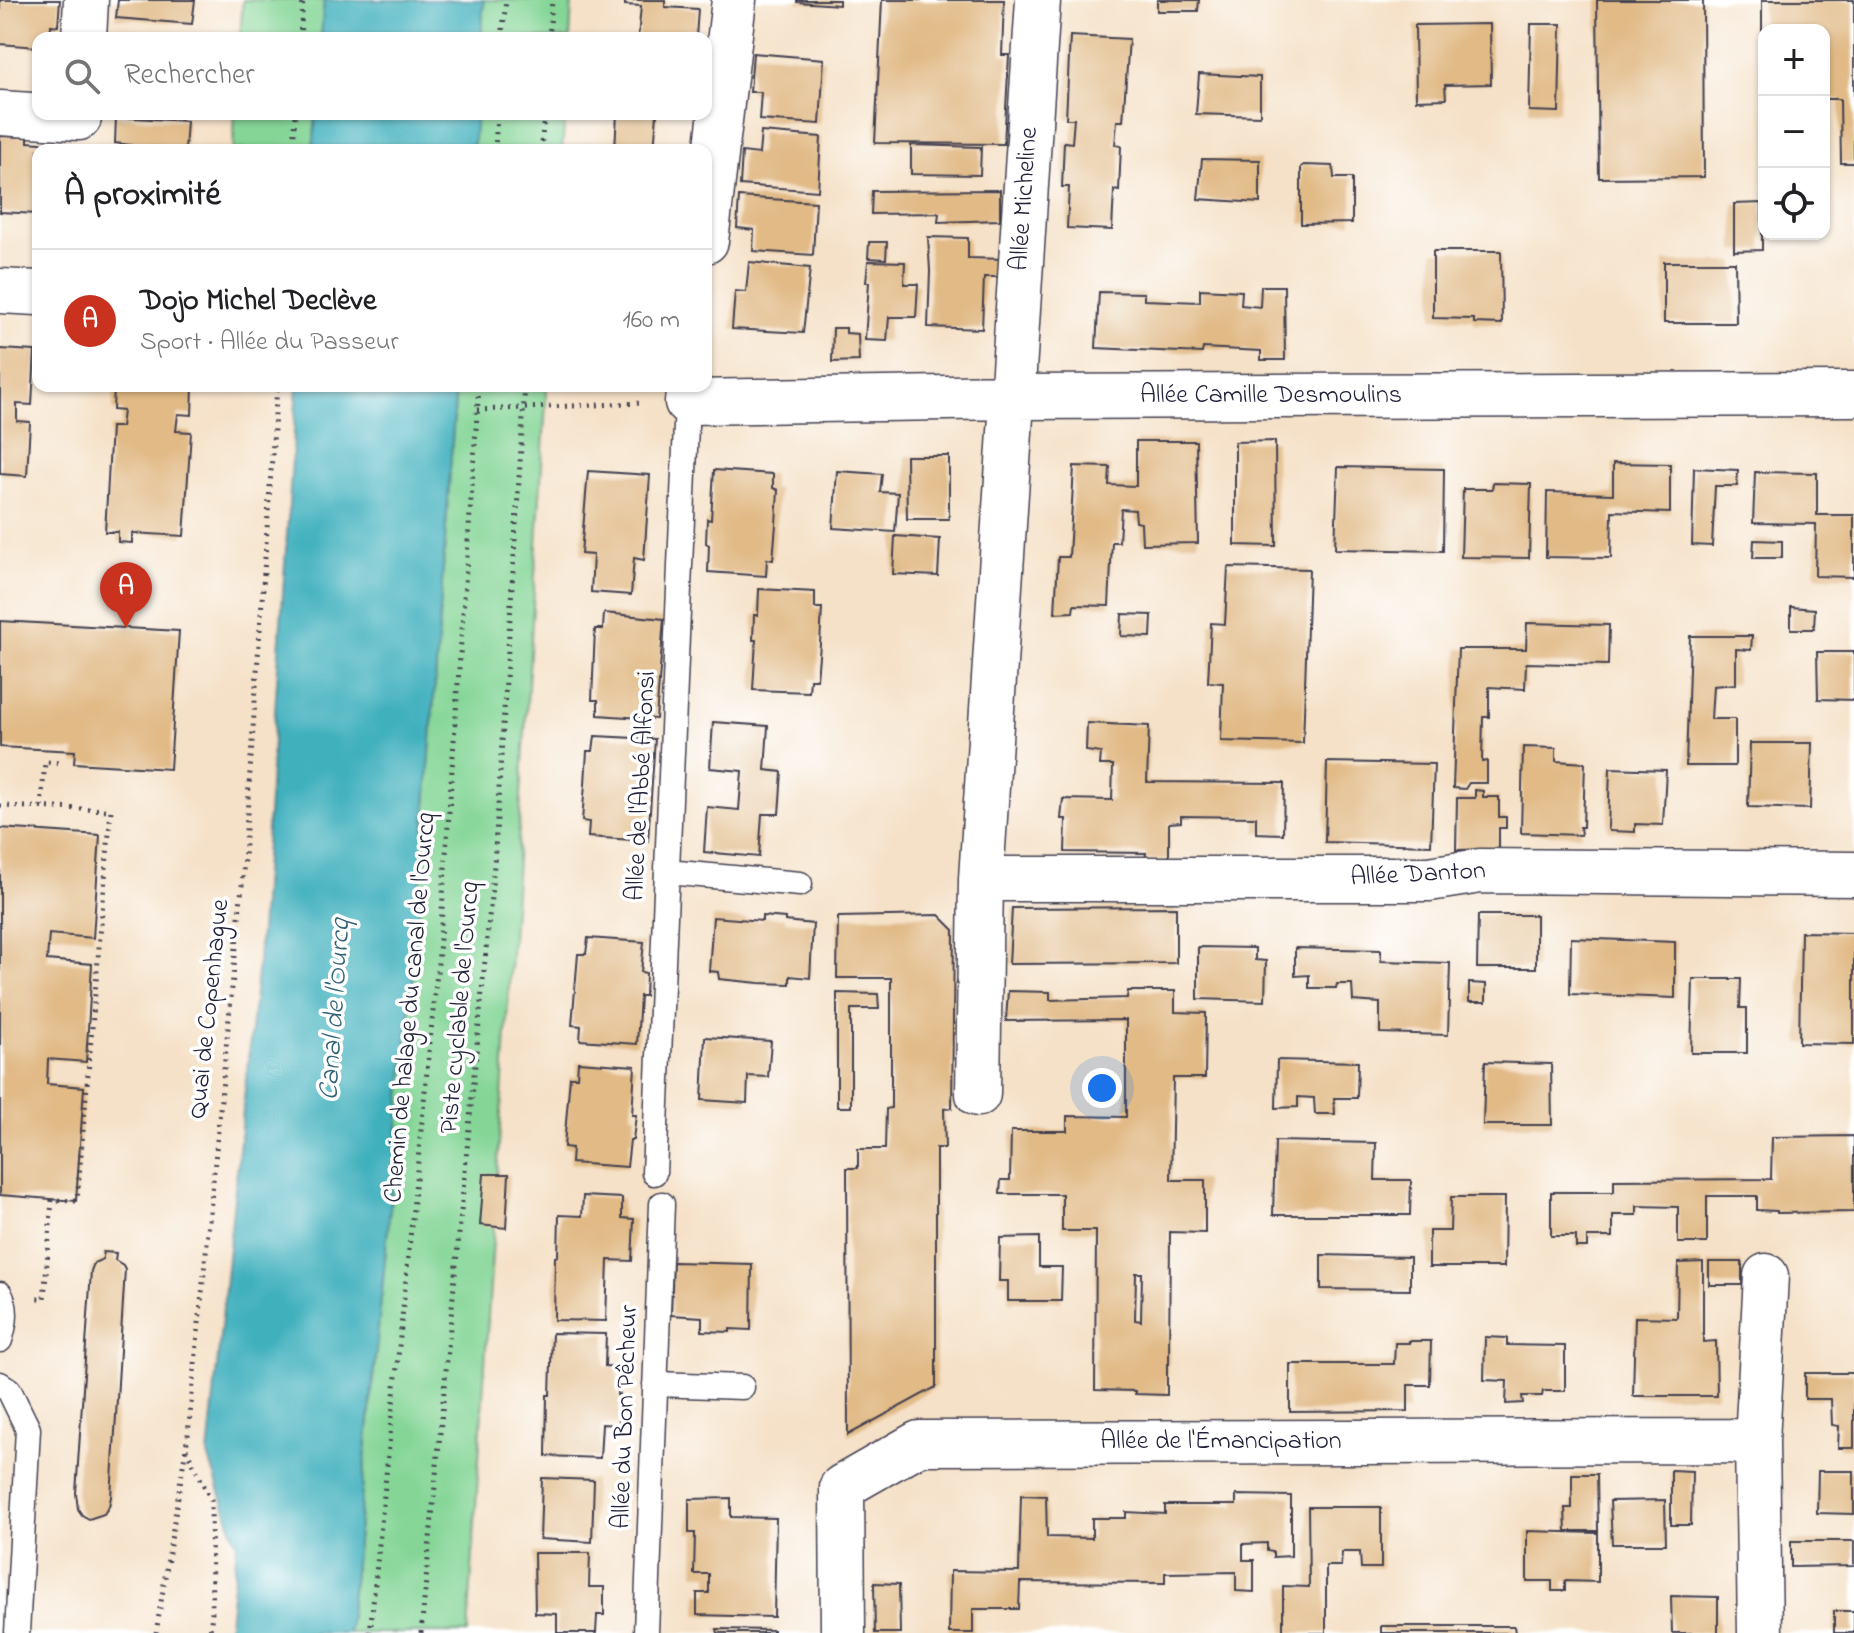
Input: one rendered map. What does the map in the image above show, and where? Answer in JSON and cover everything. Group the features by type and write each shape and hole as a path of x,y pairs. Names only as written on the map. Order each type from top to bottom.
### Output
{"street":[{"path":"84,32 86,0"},
{"path":"712,189 734,0"},
{"name":"Allée Micheline","path":"1011,397 1038,0"},
{"path":"0,113 32,119"},
{"path":"40,120 79,127"},
{"path":"0,291 32,293"},
{"name":"Allée Camille Desmoulins","path":"688,394 1011,397 1854,394"},
{"path":"978,1094 981,879 1011,397"},
{"name":"Allée Danton","path":"981,879 1429,879 1480,871 1854,874"},
{"path":"1760,1633 1757,1441 1766,1276"},
{"name":"Allée de l'Émancipation","path":"843,1633 842,1487 919,1443 1757,1441"}],"lane":[{"name":"Allée de l'Abbé Alfonsi","path":"654,1173 688,394"},
{"path":"667,872 800,884"},
{"name":"Allée du Bon Pêcheur","path":"646,1633 662,1204"},
{"path":"0,1340 6,1321 2,1297"},
{"path":"0,1384 9,1390 28,1429 17,1633"},
{"path":"655,1384 742,1387"}],"path":[{"path":"300,32 303,0"},
{"path":"503,32 506,0"},
{"path":"549,32 552,0"},
{"path":"293,144 295,120"},
{"path":"495,144 497,120"},
{"path":"542,144 544,120"},
{"name":"Quai de Copenhague","path":"156,1633 186,1448 242,886 277,392"},
{"name":"Chemin de halage du canal de l'Ourcq","path":"370,1633 439,953 478,392"},
{"name":"Piste cyclable de l'Ourcq","path":"421,1633 494,865 524,392"},
{"path":"477,410 688,394"},
{"path":"41,807 45,762 62,763"},
{"path":"0,806 111,810 76,1201 52,1200 44,1299 2,1297"},
{"path":"186,1448 211,1500 210,1633"}],"green space":[{"path":"243,0 324,0 321,32 240,32"},
{"path":"484,0 572,0 570,32 481,32"},
{"path":"235,120 316,120 314,144 233,144"},
{"path":"476,120 564,120 562,144 474,144"},
{"path":"456,392 547,392 468,1633 348,1633 417,936"}],"water":[{"path":"324,0 484,0 481,32 321,32"},
{"path":"316,120 476,120 474,144 314,144"},
{"name":"Canal de l'Ourcq","path":"297,392 456,392 417,936 348,1633 228,1633 237,1545 208,1455 258,962"}],"building":[{"path":"0,0 60,0 58,26 51,25 50,32 32,32 32,47 0,44"},
{"path":"118,0 195,0 192,24 116,18"},
{"path":"625,0 665,0 665,7 698,9 696,32 639,32 641,6 625,5"},
{"path":"839,0 839,5 797,2"},
{"path":"882,0 1004,0 1002,55 1009,55 1004,144 875,143"},
{"path":"1157,0 1199,0 1198,11 1157,11"},
{"path":"1597,0 1703,0 1704,177 1599,178"},
{"path":"1762,0 1854,0 1854,163 1841,163 1840,99 1830,99 1830,24 1762,24"},
{"path":"1490,24 1491,84 1445,85 1446,99 1416,100 1415,25"},
{"path":"1531,24 1561,24 1559,112 1529,111"},
{"path":"1070,36 1129,39 1123,121 1117,121 1115,145 1121,146 1119,191 1114,190 1112,230 1067,228 1069,187 1062,187 1064,142 1072,143 1074,119 1066,119"},
{"path":"753,53 824,59 820,124 759,120 761,92 750,92"},
{"path":"1199,74 1260,77 1260,116 1196,114"},
{"path":"116,120 187,121 185,144 115,143"},
{"path":"617,120 656,120 654,144 615,144"},
{"path":"761,132 821,137 818,191 740,185 742,152 759,154"},
{"path":"0,136 28,137 28,142 53,144 32,144 32,214 0,212"},
{"path":"911,145 981,147 980,175 911,174"},
{"path":"1202,159 1260,160 1260,203 1198,199"},
{"path":"1333,166 1334,178 1352,178 1352,223 1301,224 1301,167"},
{"path":"1000,190 1000,220 938,222 939,213 871,214 872,191"},
{"path":"739,197 816,202 813,255 753,251 754,230 737,228"},
{"path":"1758,203 1758,240 1762,240 1762,250 1734,251 1734,204"},
{"path":"928,237 968,238 968,258 1005,259 1004,277 984,277 982,329 928,327"},
{"path":"869,242 887,242 886,259 868,258"},
{"path":"1433,251 1501,251 1502,324 1474,323 1474,319 1433,318"},
{"path":"868,261 905,262 904,284 918,284 916,317 889,317 887,341 865,340"},
{"path":"749,262 810,268 803,333 732,329 735,291 746,292"},
{"path":"1664,262 1735,262 1736,323 1664,323"},
{"path":"1261,286 1284,286 1285,360 1261,360 1261,351 1203,348 1202,353 1096,348 1099,292 1144,293 1144,300 1200,302 1200,289 1242,291 1241,305 1260,307"},
{"path":"833,328 846,328 846,333 858,334 859,361 832,362"},
{"path":"0,349 32,351 32,405 17,404 17,421 30,422 27,476 0,474"},
{"path":"114,392 193,392 192,415 178,414 176,431 191,432 184,536 132,533 132,543 118,542 118,532 105,532 111,427 121,427 123,411 113,410"},
{"path":"1136,441 1196,441 1198,543 1142,544 1141,523 1136,522 1135,510 1121,509 1119,542 1112,542 1109,606 1074,605 1073,612 1055,613 1058,557 1069,557 1074,466 1110,467 1109,485 1136,486"},
{"path":"1275,441 1276,546 1235,545 1235,442"},
{"path":"906,456 949,456 949,519 907,519"},
{"path":"1613,463 1670,464 1670,513 1612,511 1611,558 1546,557 1547,492 1613,494"},
{"path":"1338,467 1444,469 1443,551 1335,549"},
{"path":"1694,468 1738,470 1737,486 1715,486 1712,546 1692,545"},
{"path":"714,470 773,474 773,488 778,490 776,524 773,560 767,559 766,576 708,572 707,519 711,520"},
{"path":"588,471 650,475 644,560 634,558 631,595 591,592 593,555 581,554"},
{"path":"837,471 882,474 880,492 898,493 895,532 833,528"},
{"path":"1755,472 1817,473 1817,515 1854,515 1854,577 1815,576 1816,524 1753,523"},
{"path":"1493,483 1531,484 1529,558 1461,557 1463,489 1492,489"},
{"path":"895,536 940,539 938,576 893,574"},
{"path":"1754,540 1782,541 1782,558 1753,558"},
{"path":"1228,567 1309,569 1303,743 1221,741 1223,683 1208,682 1211,623 1225,624"},
{"path":"759,589 815,592 815,608 822,608 820,644 817,679 810,679 809,692 753,690 754,615 758,615"},
{"path":"1791,607 1815,609 1814,629 1791,629"},
{"path":"604,613 664,619 656,719 598,715 598,700 592,700 595,629 603,629"},
{"path":"1122,614 1152,615 1151,637 1121,636"},
{"path":"0,621 179,631 170,769 74,763 75,751 0,747"},
{"path":"1527,623 1609,625 1608,665 1526,663 1525,689 1489,687 1489,717 1483,717 1482,762 1487,761 1487,783 1469,783 1465,789 1453,788 1458,649 1526,649"},
{"path":"1690,636 1752,636 1751,650 1736,649 1736,684 1713,686 1711,719 1735,719 1735,766 1686,766"},
{"path":"1817,652 1854,652 1854,700 1818,699"},
{"path":"713,722 768,726 765,770 782,772 779,814 762,814 759,857 704,852 707,807 739,810 742,771 710,768"},
{"path":"1087,723 1149,726 1147,782 1284,783 1283,834 1256,833 1256,817 1181,816 1181,822 1169,823 1169,859 1145,860 1146,853 1065,852 1066,819 1061,819 1063,799 1112,800 1113,765 1100,765 1101,753 1086,751"},
{"path":"595,736 655,739 648,841 588,837 589,822 582,821 587,751 593,751"},
{"path":"1750,743 1812,743 1810,809 1748,807"},
{"path":"1523,747 1556,748 1556,761 1585,763 1581,835 1521,833"},
{"path":"1327,762 1434,764 1431,845 1325,842"},
{"path":"1610,768 1666,770 1663,825 1635,824 1635,832 1608,829"},
{"path":"1475,790 1483,791 1483,797 1499,797 1499,817 1506,817 1506,828 1499,828 1499,849 1456,850 1457,798 1475,798"},
{"path":"0,828 100,835 93,938 49,934 47,960 92,964 86,1062 48,1059 47,1084 84,1087 76,1201 0,1195"},
{"path":"1176,907 1176,963 1009,964 1012,908"},
{"path":"939,915 954,930 952,1108 944,1109 945,1148 936,1148 936,1387 848,1435 847,1168 858,1168 858,1149 885,1149 886,1109 891,1108 891,978 837,978 838,917"},
{"path":"1478,915 1536,915 1536,968 1477,968"},
{"path":"762,916 813,924 810,978 790,976 790,984 759,983 719,979 718,972 709,971 713,917 762,921"},
{"path":"1801,932 1854,933 1854,1044 1799,1043"},
{"path":"588,938 644,942 641,972 646,973 645,996 640,996 637,1044 580,1040 581,1026 572,1025 578,954 586,954"},
{"path":"1571,938 1675,942 1675,998 1570,994"},
{"path":"1198,947 1255,948 1255,960 1266,961 1265,1001 1198,999"},
{"path":"1295,948 1381,950 1381,961 1450,963 1448,1035 1380,1033 1380,1003 1353,1001 1352,984 1337,984 1336,988 1309,988 1309,975 1295,976"},
{"path":"1693,979 1741,979 1740,1008 1747,1008 1747,1053 1691,1053"},
{"path":"1469,983 1486,984 1486,1002 1469,1002"},
{"path":"1008,991 1050,992 1050,1000 1127,998 1128,991 1175,991 1175,1012 1206,1013 1205,1078 1173,1078 1171,1180 1205,1180 1205,1233 1170,1232 1167,1395 1095,1390 1096,1231 1062,1231 1062,1194 1000,1194 1001,1180 1010,1180 1011,1131 1067,1131 1067,1116 1126,1117 1126,1020 1006,1021","holes":["1136,1273 1142,1273 1141,1321 1135,1320"]},
{"path":"837,993 878,994 879,1009 851,1009 851,1107 837,1107"},
{"path":"705,1037 771,1041 768,1077 748,1076 747,1103 702,1100"},
{"path":"1277,1060 1358,1062 1357,1098 1334,1098 1335,1114 1315,1114 1314,1098 1298,1097 1298,1107 1276,1108"},
{"path":"578,1062 635,1066 632,1115 636,1115 627,1167 571,1163 572,1148 564,1147 570,1077 577,1077"},
{"path":"1485,1062 1551,1064 1552,1125 1483,1125"},
{"path":"1854,1136 1854,1212 1777,1213 1757,1210 1757,1196 1707,1196 1707,1243 1678,1243 1678,1207 1637,1206 1637,1215 1613,1215 1613,1237 1587,1237 1587,1247 1576,1247 1576,1236 1551,1236 1551,1192 1614,1192 1614,1180 1771,1179 1772,1137"},
{"path":"1275,1141 1376,1143 1375,1180 1411,1180 1410,1215 1273,1215"},
{"path":"484,1174 509,1174 506,1228 480,1225"},
{"path":"583,1196 622,1198 622,1218 634,1219 632,1261 608,1260 606,1321 554,1320 559,1215 582,1216"},
{"path":"1451,1197 1505,1197 1504,1267 1429,1267 1429,1231 1450,1231"},
{"path":"1039,1237 1039,1267 1062,1267 1061,1301 1008,1301 1008,1281 999,1281 1000,1238"},
{"path":"103,1252 116,1253 115,1260 125,1269 111,1497 104,1514 89,1519 78,1509 76,1493 91,1271 94,1263 103,1259"},
{"path":"1321,1255 1410,1257 1410,1290 1321,1289"},
{"path":"673,1262 752,1264 751,1330 702,1331 702,1317 671,1315"},
{"path":"1703,1262 1703,1342 1716,1341 1717,1396 1633,1396 1635,1317 1677,1318 1678,1263"},
{"path":"1709,1262 1742,1262 1742,1285 1709,1285"},
{"path":"552,1333 606,1334 605,1366 618,1367 619,1425 602,1424 600,1458 546,1456"},
{"path":"1485,1337 1507,1338 1507,1345 1565,1346 1565,1391 1543,1391 1542,1396 1522,1396 1523,1403 1506,1404 1507,1381 1484,1380"},
{"path":"1431,1341 1430,1385 1408,1385 1408,1411 1290,1412 1290,1364 1394,1364 1395,1343"},
{"path":"1805,1373 1854,1373 1854,1448 1838,1448 1839,1426 1832,1425 1831,1399 1805,1399"},
{"path":"1671,1470 1692,1471 1691,1525 1671,1525"},
{"path":"1818,1471 1854,1471 1854,1514 1817,1513"},
{"path":"1572,1474 1597,1474 1598,1531 1566,1531 1565,1508 1572,1508"},
{"path":"542,1478 594,1480 592,1542 540,1539"},
{"path":"1021,1495 1046,1496 1047,1537 1092,1538 1092,1518 1126,1518 1126,1512 1165,1514 1165,1505 1236,1505 1236,1495 1291,1496 1291,1556 1273,1557 1273,1552 1267,1551 1267,1543 1243,1544 1243,1560 1254,1560 1254,1592 1236,1591 1236,1572 1165,1573 1165,1583 1020,1582 1019,1609 973,1609 973,1633 949,1633 950,1571 1019,1572"},
{"path":"731,1498 731,1517 776,1518 774,1617 697,1615 697,1593 709,1593 709,1574 694,1574 695,1533 689,1533 689,1499"},
{"path":"1665,1500 1666,1544 1612,1544 1610,1501"},
{"path":"1308,1507 1381,1507 1381,1568 1361,1568 1360,1552 1342,1552 1341,1566 1326,1566 1326,1633 1283,1633 1283,1586 1309,1587"},
{"path":"1527,1531 1598,1533 1598,1582 1565,1581 1565,1591 1552,1591 1552,1581 1527,1581"},
{"path":"1791,1541 1854,1541 1854,1566 1791,1567"},
{"path":"534,1553 590,1553 589,1587 604,1587 604,1615 597,1615 596,1633 557,1633 557,1614 535,1613"},
{"path":"874,1583 899,1584 900,1633 875,1633"},
{"path":"1671,1596 1718,1597 1718,1633 1672,1633"},
{"path":"1834,1611 1854,1611 1854,1633 1834,1633"},
{"path":"1381,1626 1514,1626 1515,1633 1381,1633"},
{"path":"717,1629 773,1630 773,1633 718,1633"}],"place":[{"name":"Dojo Michel Declève","path":"126,628"}]}
